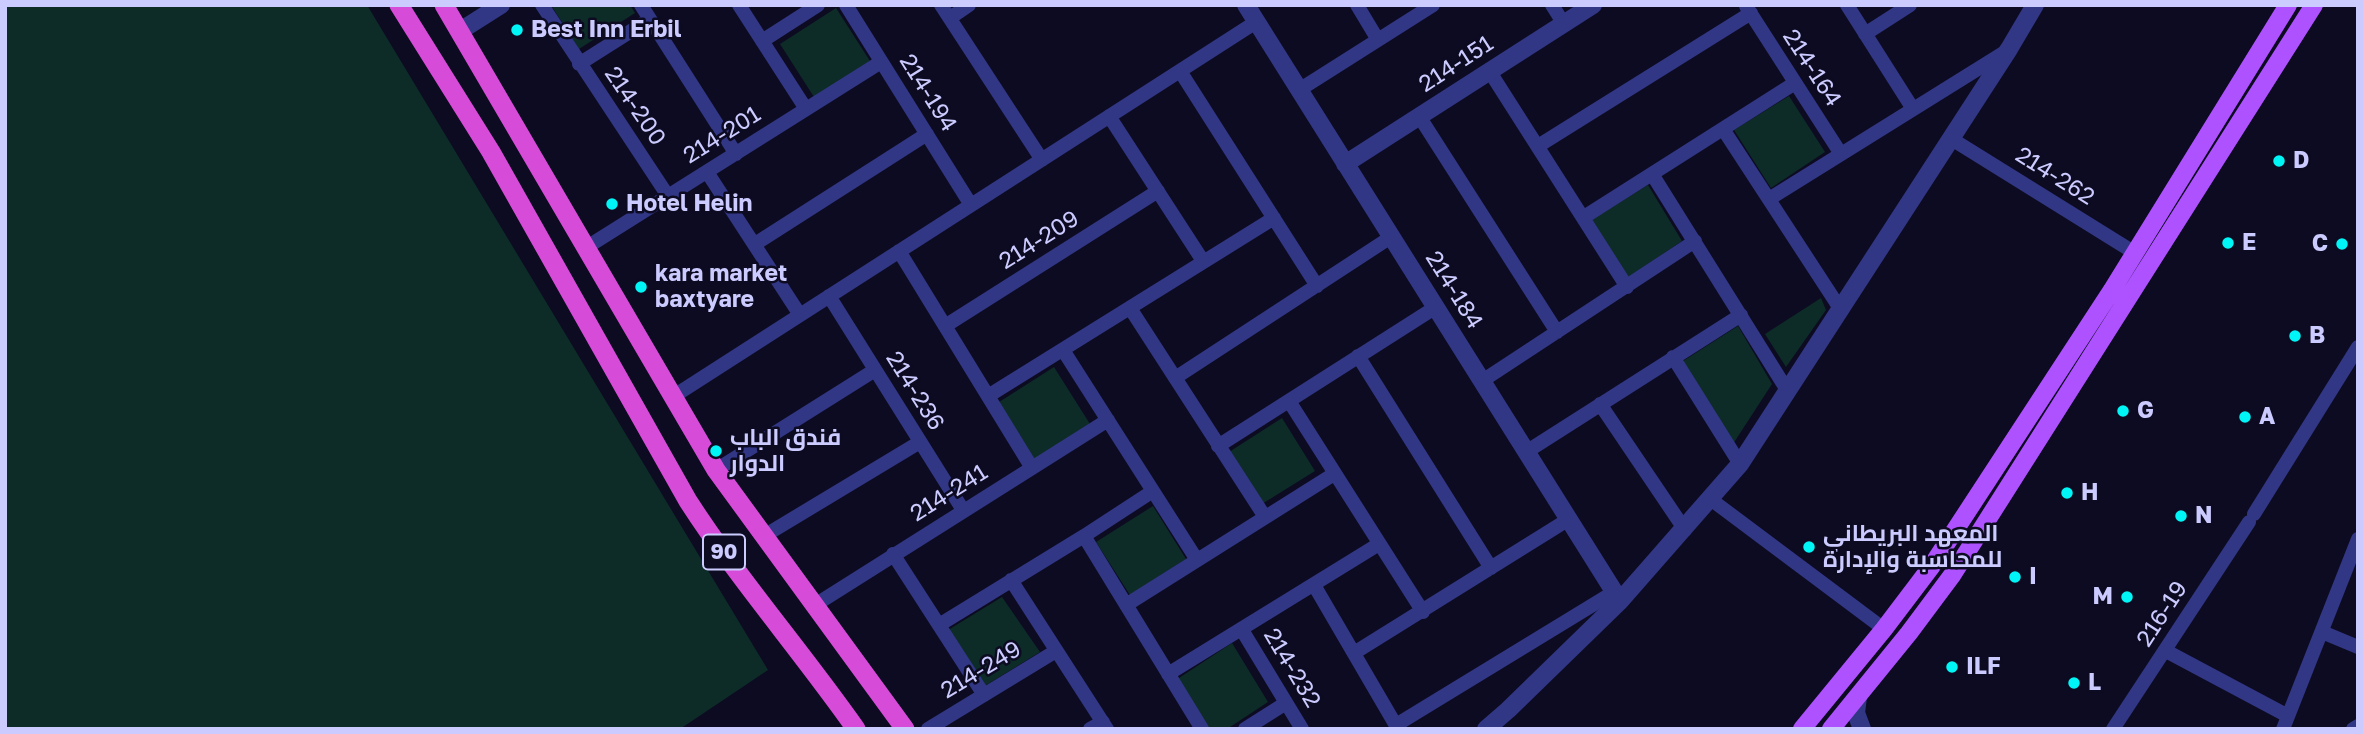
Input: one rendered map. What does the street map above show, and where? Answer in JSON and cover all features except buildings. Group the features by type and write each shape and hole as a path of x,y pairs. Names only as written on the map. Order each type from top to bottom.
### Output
{"highway":[{"name":"90","path":"399,5 514,191 694,510 856,729"},
{"name":"90","path":"444,5 716,470 905,729"},
{"path":"491,152 502,158 512,156 522,143 520,133"},
{"path":"514,191 519,177 528,172 539,173 547,179"}],"main road":[{"path":"1802,729 1884,629 1937,558 2135,253 2288,5"},
{"path":"1831,729 1909,634 1953,573 2314,5"},
{"path":"2225,108 2219,125 2220,131 2228,135 2236,131"}],"street":[{"path":"460,31 501,5"},
{"name":"214-200","path":"542,5 668,197"},
{"path":"641,5 736,154"},
{"path":"739,5 806,109"},
{"path":"762,41 818,5"},
{"name":"214-194","path":"846,5 971,205"},
{"path":"970,5 946,12 1042,160"},
{"name":"214-184","path":"1246,5 1617,596"},
{"path":"1357,5 1378,40"},
{"path":"1299,90 1433,5"},
{"path":"1552,5 1564,24"},
{"name":"214-151","path":"1346,164 1593,5"},
{"path":"1847,5 1913,109"},
{"path":"1865,34 1910,5"},
{"path":"1486,729 1508,710 1617,596 1685,530 1740,464 2035,5"},
{"path":"1538,146 1748,9"},
{"name":"214-164","path":"1748,9 1841,155"},
{"path":"579,64 650,19"},
{"path":"674,396 1256,22"},
{"path":"1769,199 2009,49"},
{"name":"214-201","path":"587,247 881,62"},
{"path":"1180,71 1317,286"},
{"path":"1490,72 1628,287"},
{"path":"1584,217 1795,83"},
{"path":"1109,116 1203,261"},
{"path":"1419,116 1558,332"},
{"path":"1723,129 1841,310"},
{"path":"755,244 927,134"},
{"name":"214-262","path":"1950,138 2135,253"},
{"path":"707,172 800,315"},
{"path":"1652,174 1787,390"},
{"name":"214-209","path":"945,326 1158,191"},
{"path":"988,396 1274,218"},
{"path":"1175,378 1391,237"},
{"path":"1482,381 1695,242"},
{"path":"899,251 1032,468"},
{"name":"214-236","path":"829,296 964,510"},
{"path":"1218,446 1436,307"},
{"path":"1130,308 1265,517"},
{"path":"1526,452 1741,315"},
{"name":"216-19","path":"2113,729 2166,651 2358,347"},
{"path":"1063,349 1197,560"},
{"path":"1358,356 1492,568"},
{"path":"1673,357 1740,464"},
{"path":"716,470 875,370"},
{"path":"1289,401 1423,612"},
{"path":"1600,404 1685,530"},
{"name":"214-241","path":"815,605 1108,420"},
{"path":"764,536 920,442"},
{"path":"1126,605 1334,474"},
{"path":"939,625 1153,491"},
{"path":"1709,498 1884,629"},
{"path":"1354,653 1569,519"},
{"path":"1084,536 1202,729"},
{"path":"2166,651 2286,722 2358,539"},
{"path":"1168,674 1242,631 1379,544"},
{"path":"893,554 984,695"},
{"path":"1010,580 1100,726"},
{"path":"1314,585 1397,727 1617,596"},
{"name":"214-232","path":"1242,631 1302,729"},
{"path":"2322,632 2358,647"},
{"name":"214-249","path":"928,729 1056,651"},
{"path":"1858,697 1856,713 1862,729"},
{"path":"1245,729 1286,703"},
{"path":"2353,729 2358,726"}],"green space":[{"path":"5,5 367,5 768,670 680,729 5,729"},
{"path":"551,5 630,5 635,13 579,49"},
{"path":"836,8 870,61 814,97 780,44"},
{"path":"1789,96 1825,152 1771,188 1734,130"},
{"path":"1648,185 1682,241 1626,279 1591,220"},
{"path":"1821,298 1826,310 1786,367 1765,334"},
{"path":"1738,326 1772,384 1733,444 1680,363"},
{"path":"1054,367 1090,424 1034,460 996,404"},
{"path":"1282,418 1315,471 1262,504 1229,452"},
{"path":"1153,506 1186,559 1130,595 1096,542"},
{"path":"1002,597 1040,652 983,687 948,630"},
{"path":"1232,643 1268,702 1227,729 1208,729 1176,680"}],"place":[{"name":"Best Inn Erbil","path":"517,30"},
{"name":"D","path":"2279,161"},
{"name":"Hotel Helin","path":"612,204"},
{"name":"E","path":"2228,243"},
{"name":"C","path":"2342,244"},
{"name":"kara market baxtyare","path":"641,287"},
{"name":"B","path":"2295,336"},
{"name":"G","path":"2123,411"},
{"name":"A","path":"2245,417"},
{"name":"فندق الباب الدوار","path":"716,451"},
{"name":"H","path":"2067,493"},
{"name":"N","path":"2181,516"},
{"name":"المعهد البريطاني للمحاسبة والإدارة","path":"1809,547"},
{"name":"I","path":"2015,577"},
{"name":"M","path":"2127,597"},
{"name":"ILF","path":"1952,667"},
{"name":"L","path":"2074,683"}]}
